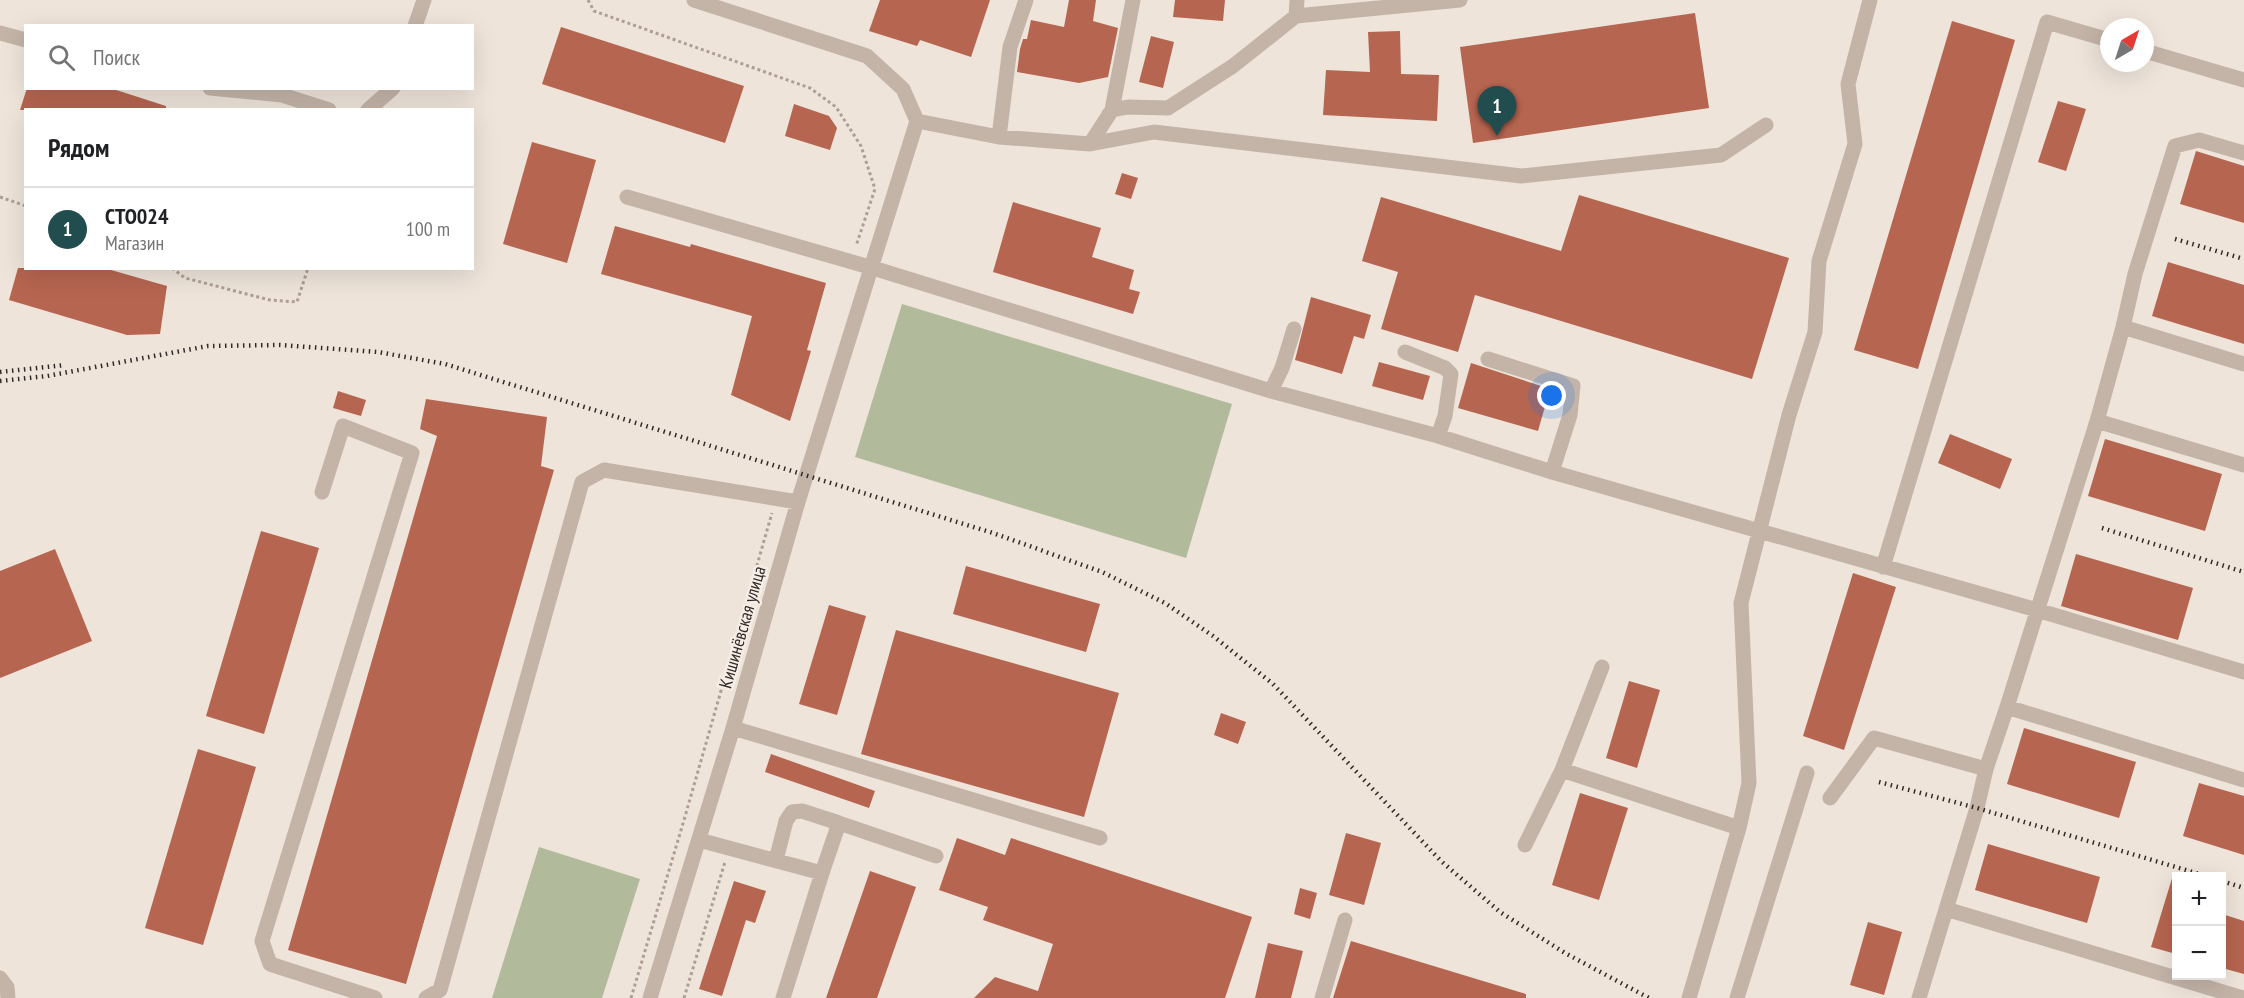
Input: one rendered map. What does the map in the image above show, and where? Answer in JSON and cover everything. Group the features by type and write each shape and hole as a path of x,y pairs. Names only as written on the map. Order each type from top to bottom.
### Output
{"street":[{"path":"416,24 424,0"},
{"path":"694,0 867,56 903,89 917,121 999,137 1090,144 1154,132 1521,176 1721,155 1766,125"},
{"path":"999,137 1010,47 1026,0"},
{"path":"1090,144 1112,110 1133,0"},
{"path":"1296,16 1297,0"},
{"path":"1112,110 1128,107 1168,108 1233,66 1296,16 1460,0"},
{"path":"1689,998 1739,828 1749,783 1741,603 1789,415 1815,332 1819,261 1856,144 1848,84 1870,0"},
{"path":"1883,567 2047,22 2100,37"},
{"path":"0,33 24,39"},
{"path":"2154,54 2244,80"},
{"path":"231,90 282,95 323,108"},
{"path":"370,108 391,90"},
{"name":"Кишинёвская улица","path":"650,998 733,729 798,502 873,268 917,121"},
{"path":"1919,998 1977,808 1986,769 2097,422 2135,274 2175,146 2199,140 2244,153"},
{"path":"627,197 873,268 1271,391 1438,436 1552,472 2037,610 2244,672"},
{"path":"2123,327 2244,364"},
{"path":"1271,391 1282,368 1294,329"},
{"path":"1405,352 1445,368 1451,374 1445,416 1438,436"},
{"path":"1488,359 1573,386 1570,415 1552,472"},
{"path":"2097,422 2244,465"},
{"path":"322,492 343,426 412,453 262,941 270,964 375,998"},
{"path":"426,998 440,990 582,482 604,470 798,502"},
{"path":"1525,845 1562,770 1602,667"},
{"path":"2007,707 2244,780"},
{"path":"733,729 1100,838"},
{"path":"1830,798 1874,738 1986,769"},
{"path":"1562,770 1739,828"},
{"path":"1737,998 1808,773"},
{"path":"776,861 786,821 792,812 802,811 936,856"},
{"path":"783,998 839,823"},
{"path":"699,840 822,873"},
{"path":"1946,909 2243,998"},
{"path":"1322,998 1345,920"},
{"path":"0,978 7,987 8,998"}],"path":[{"path":"588,0 594,11 810,88 836,107 861,146 875,189 851,262"},
{"path":"0,197 24,205"},
{"path":"175,270 185,278 270,300 297,302 307,270"},
{"path":"631,998 776,498"},
{"path":"684,998 729,848"}],"green space":[{"path":"902,304 1232,404 1186,558 855,457"},
{"path":"539,847 640,879 602,998 492,998"}],"building":[{"path":"880,0 990,0 971,57 920,40 917,46 869,31"},
{"path":"1069,0 1096,0 1093,21 1118,28 1108,77 1079,83 1017,72 1020,49 1023,39 1027,39 1031,20 1064,27"},
{"path":"1175,0 1225,0 1223,21 1173,17"},
{"path":"1695,13 1709,108 1473,143 1460,47"},
{"path":"1952,21 2015,40 1918,369 1854,350"},
{"path":"561,27 744,86 725,143 542,84"},
{"path":"1400,31 1401,74 1439,75 1437,121 1323,115 1326,70 1370,72 1368,32"},
{"path":"1151,36 1174,42 1163,88 1139,82"},
{"path":"26,90 116,90 166,106 166,108 24,108 20,110"},
{"path":"2058,101 2086,109 2066,171 2038,162"},
{"path":"794,104 829,116 837,128 830,150 785,136"},
{"path":"532,142 596,160 567,263 503,244"},
{"path":"2196,151 2244,166 2244,223 2180,204"},
{"path":"1122,173 1138,178 1131,199 1115,194"},
{"path":"1579,195 1789,258 1752,379 1475,295 1458,352 1381,329 1398,272 1362,261 1381,197 1561,251"},
{"path":"1013,202 1101,228 1092,257 1134,270 1129,289 1140,292 1133,314 993,272"},
{"path":"615,226 690,247 691,244 826,283 807,350 811,351 790,421 731,395 752,316 601,274"},
{"path":"2168,262 2244,285 2244,344 2152,316"},
{"path":"18,268 24,268 24,270 111,270 167,286 160,334 127,335 9,300"},
{"path":"1311,297 1371,315 1364,339 1354,336 1342,374 1295,360"},
{"path":"1379,362 1430,376 1423,400 1372,386"},
{"path":"1471,363 1550,389 1538,431 1458,408"},
{"path":"338,391 366,400 361,416 333,408"},
{"path":"426,399 547,417 541,466 554,470 406,984 288,950 437,436 420,429"},
{"path":"1950,434 2012,459 2000,489 1938,463"},
{"path":"2105,439 2222,474 2205,531 2088,496"},
{"path":"261,531 319,548 264,734 206,716"},
{"path":"55,549 92,641 0,678 0,571"},
{"path":"2076,554 2193,588 2178,640 2061,606"},
{"path":"966,566 1100,604 1086,652 953,614"},
{"path":"1853,573 1896,587 1844,750 1803,736"},
{"path":"829,605 866,616 837,715 799,704"},
{"path":"896,630 1119,693 1084,817 861,754"},
{"path":"1629,681 1660,690 1637,768 1606,758"},
{"path":"1221,713 1246,722 1238,744 1214,735"},
{"path":"2024,728 2136,762 2119,818 2007,784"},
{"path":"198,749 256,767 203,945 145,928"},
{"path":"771,754 875,791 869,808 765,772"},
{"path":"2199,783 2244,796 2244,855 2183,836"},
{"path":"1580,793 1628,808 1599,900 1552,885"},
{"path":"1346,833 1381,843 1364,905 1329,895"},
{"path":"957,838 1005,855 1011,838 1252,917 1225,998 974,998 995,977 1038,991 1053,944 983,920 988,907 939,890"},
{"path":"1988,844 2100,877 2087,923 1975,890"},
{"path":"870,871 916,887 877,998 826,998"},
{"path":"2172,878 2172,953 2151,947"},
{"path":"734,881 766,891 755,923 746,920 722,996 699,989"},
{"path":"1300,888 1317,893 1310,919 1294,914"},
{"path":"2226,915 2244,921 2244,974 2226,969"},
{"path":"1868,922 1902,932 1884,995 1850,985"},
{"path":"1351,941 1526,994 1526,998 1333,998"},
{"path":"1268,943 1303,951 1291,998 1255,998"}],"railway":[{"path":"2175,239 2244,259"},
{"path":"0,381 47,376 208,346 280,345 378,352 445,364 993,533 1102,572 1165,603 1213,636 1273,684 1441,861 1500,912 1565,953 1649,998"},
{"path":"0,372 65,365"},
{"path":"2102,528 2244,572"},
{"path":"1879,782 1977,808 2193,872"},
{"path":"2226,882 2244,888"}],"place":[{"name":"СТО024","path":"1497,136"}]}
